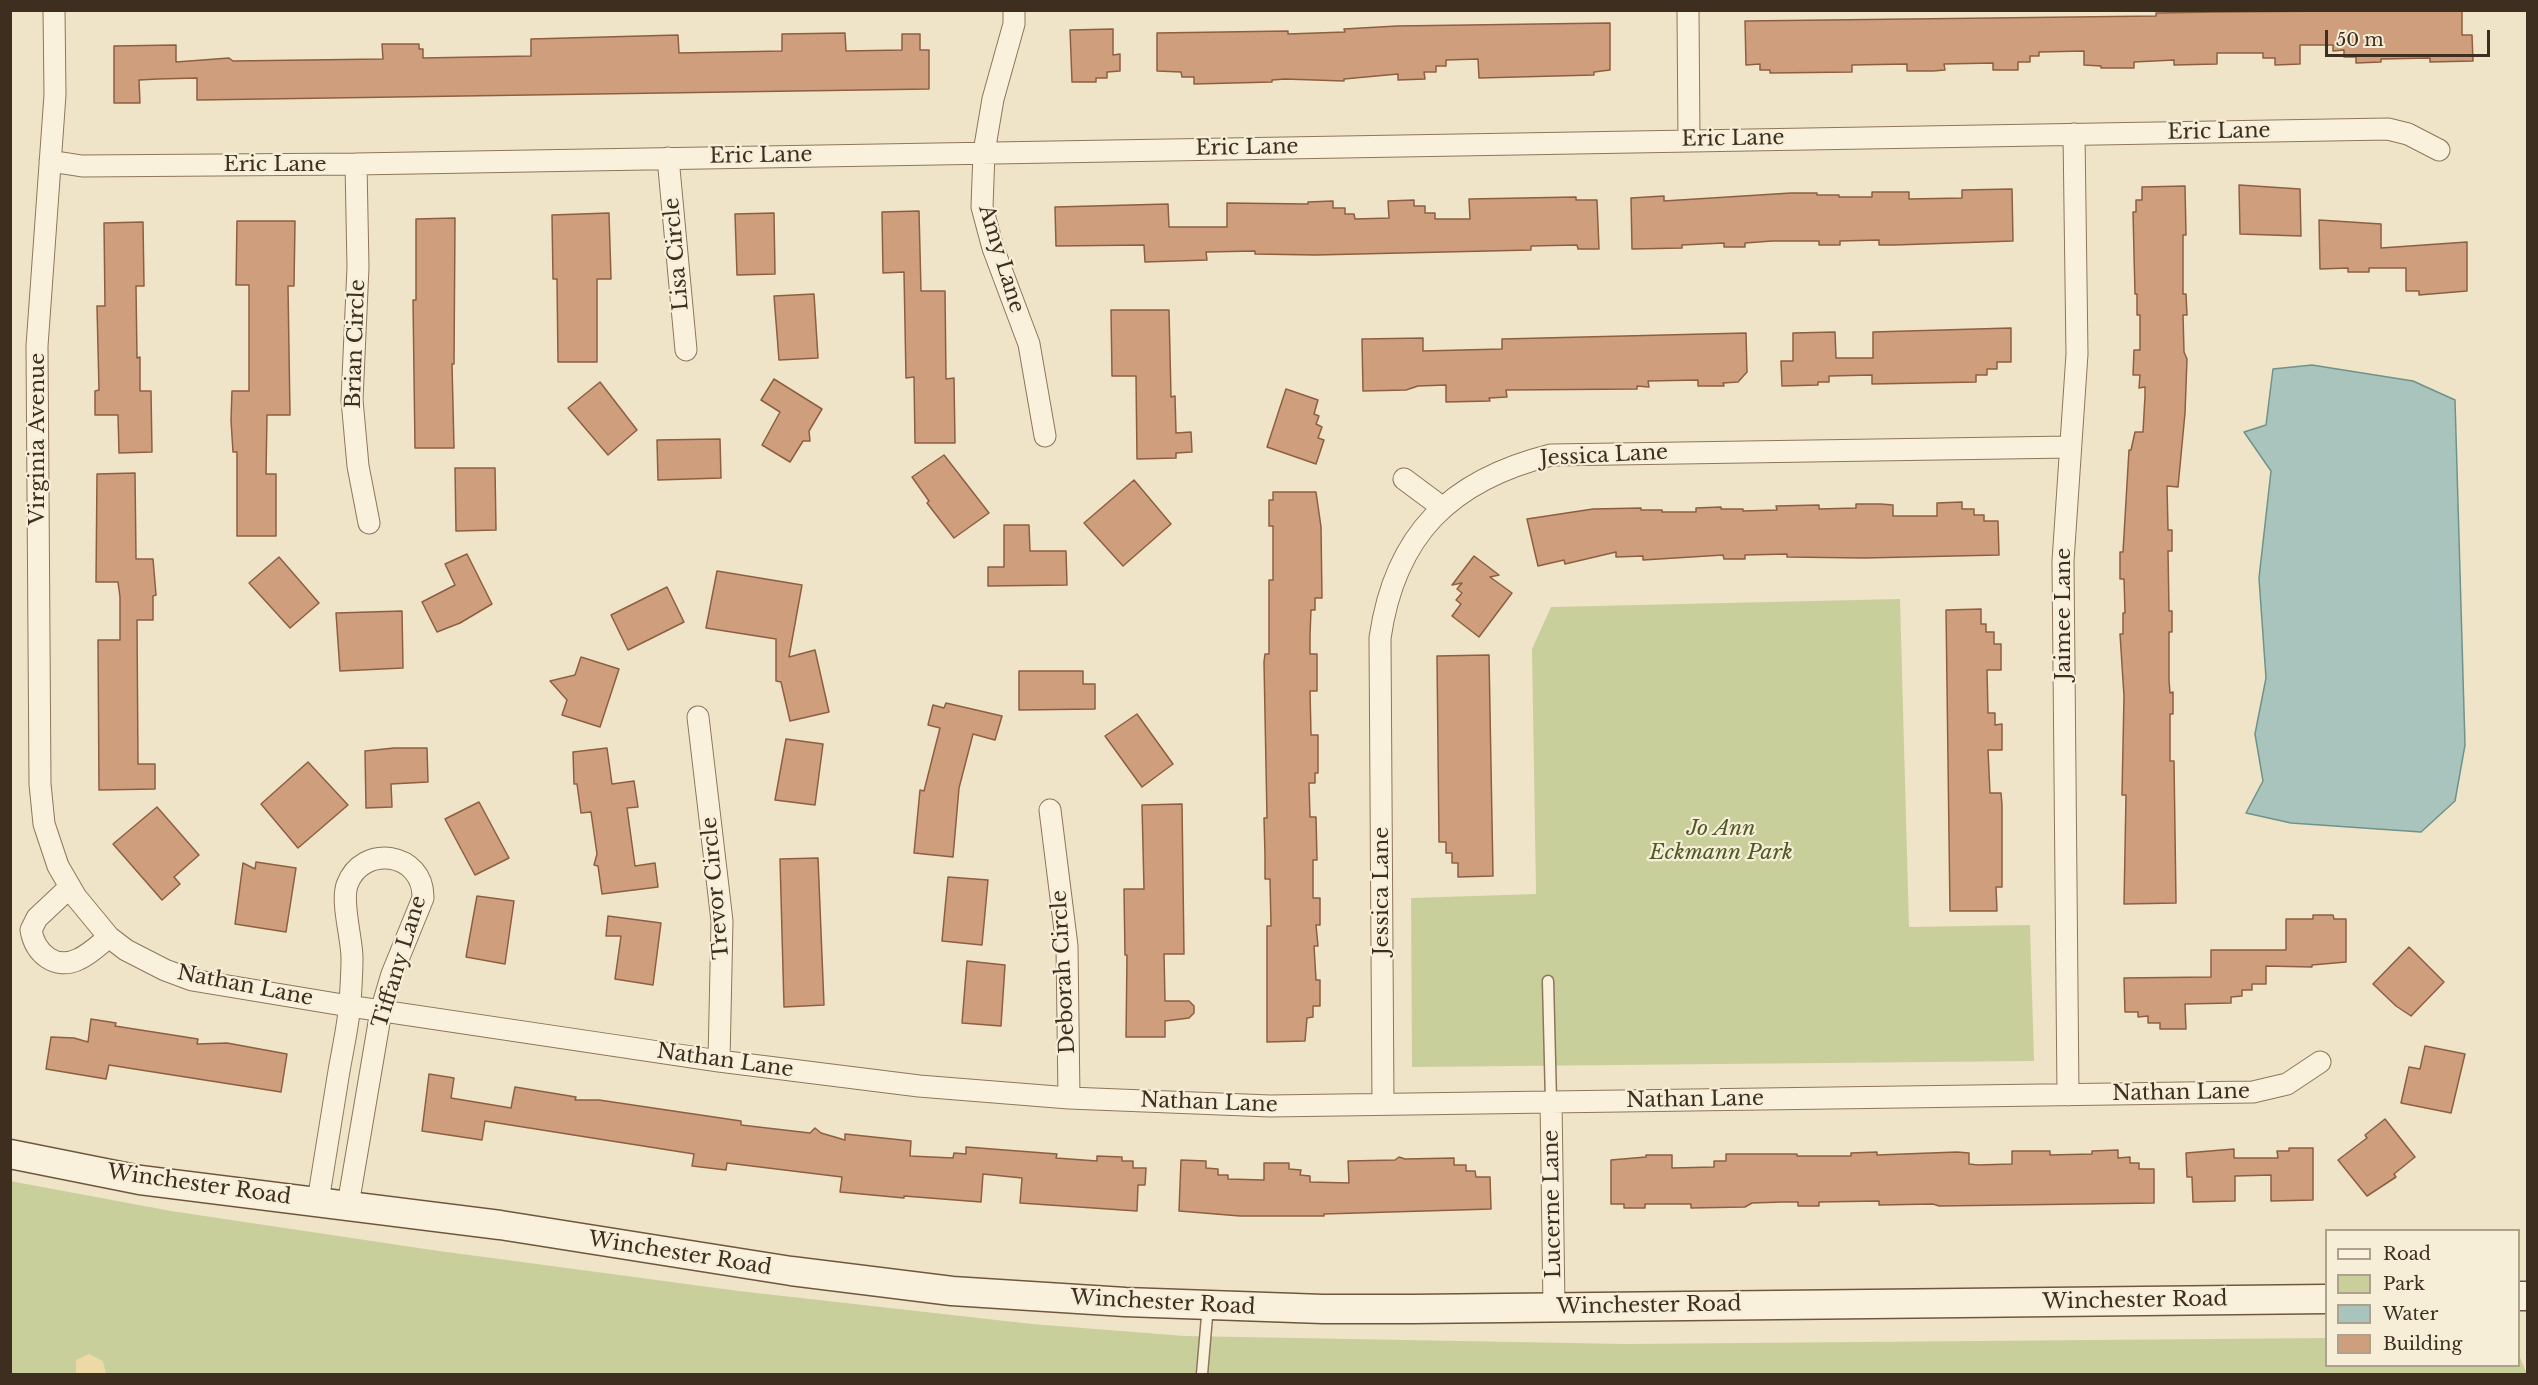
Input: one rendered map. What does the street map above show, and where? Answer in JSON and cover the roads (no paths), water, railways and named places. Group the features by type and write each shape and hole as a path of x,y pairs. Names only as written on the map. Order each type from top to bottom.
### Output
{"main road":[{"name":"Winchester Road","path":"10,1154 140,1180 500,1225 791,1271 952,1291 1323,1309 2325,1299"}],"street":[{"name":"Virginia Avenue","path":"54,10 55,95 37,346 40,772 44,824 58,866 70,887"},
{"name":"Amy Lane","path":"1014,10 1014,24 993,99 984,152 982,207 993,248 1029,344 1045,436"},
{"path":"1688,10 1689,140"},
{"name":"Eric Lane","path":"50,161 82,166 356,164 2388,129 2408,134 2439,150"},
{"name":"Jaimee Lane","path":"2068,1095 2063,561 2077,354 2074,134"},
{"name":"Lisa Circle","path":"668,158 686,350"},
{"name":"Brian Circle","path":"356,164 358,267 352,400 358,466 369,523"},
{"name":"Jessica Lane","path":"1383,1104 1380,638 1392,583 1424,526 1460,492 1489,475 1551,455 2070,447"},
{"path":"1404,479 1443,508"},
{"name":"Trevor Circle","path":"698,717 722,921 719,1061"},
{"name":"Deborah Circle","path":"1050,810 1067,946 1070,1098"},
{"name":"Tiffany Lane","path":"318,1201 350,1006 352,957 345,889 351,874 364,862 381,858 397,860 411,866 418,876 423,887 423,898 392,974 381,1011 348,1205"},
{"path":"70,887 38,918 31,930 37,949 43,956 58,963 77,961 109,936"},
{"name":"Nathan Lane","path":"70,887 109,936 126,950 192,980 381,1011 719,1061 919,1086 1070,1098 1270,1106 2253,1092 2287,1084 2320,1062"},
{"name":"Lucerne Lane","path":"1551,1101 1554,1307"}],"lane":[{"path":"1548,981 1551,1101"},
{"path":"1202,1374 1208,1305"}],"water":[{"path":"2312,365 2413,381 2455,400 2465,745 2455,801 2421,832 2291,823 2246,813 2263,781 2255,734 2266,678 2259,578 2271,471 2244,432 2266,425 2273,369"}],"park label":[{"name":"Jo Ann Eckmann Park","path":"1721,841"}]}
